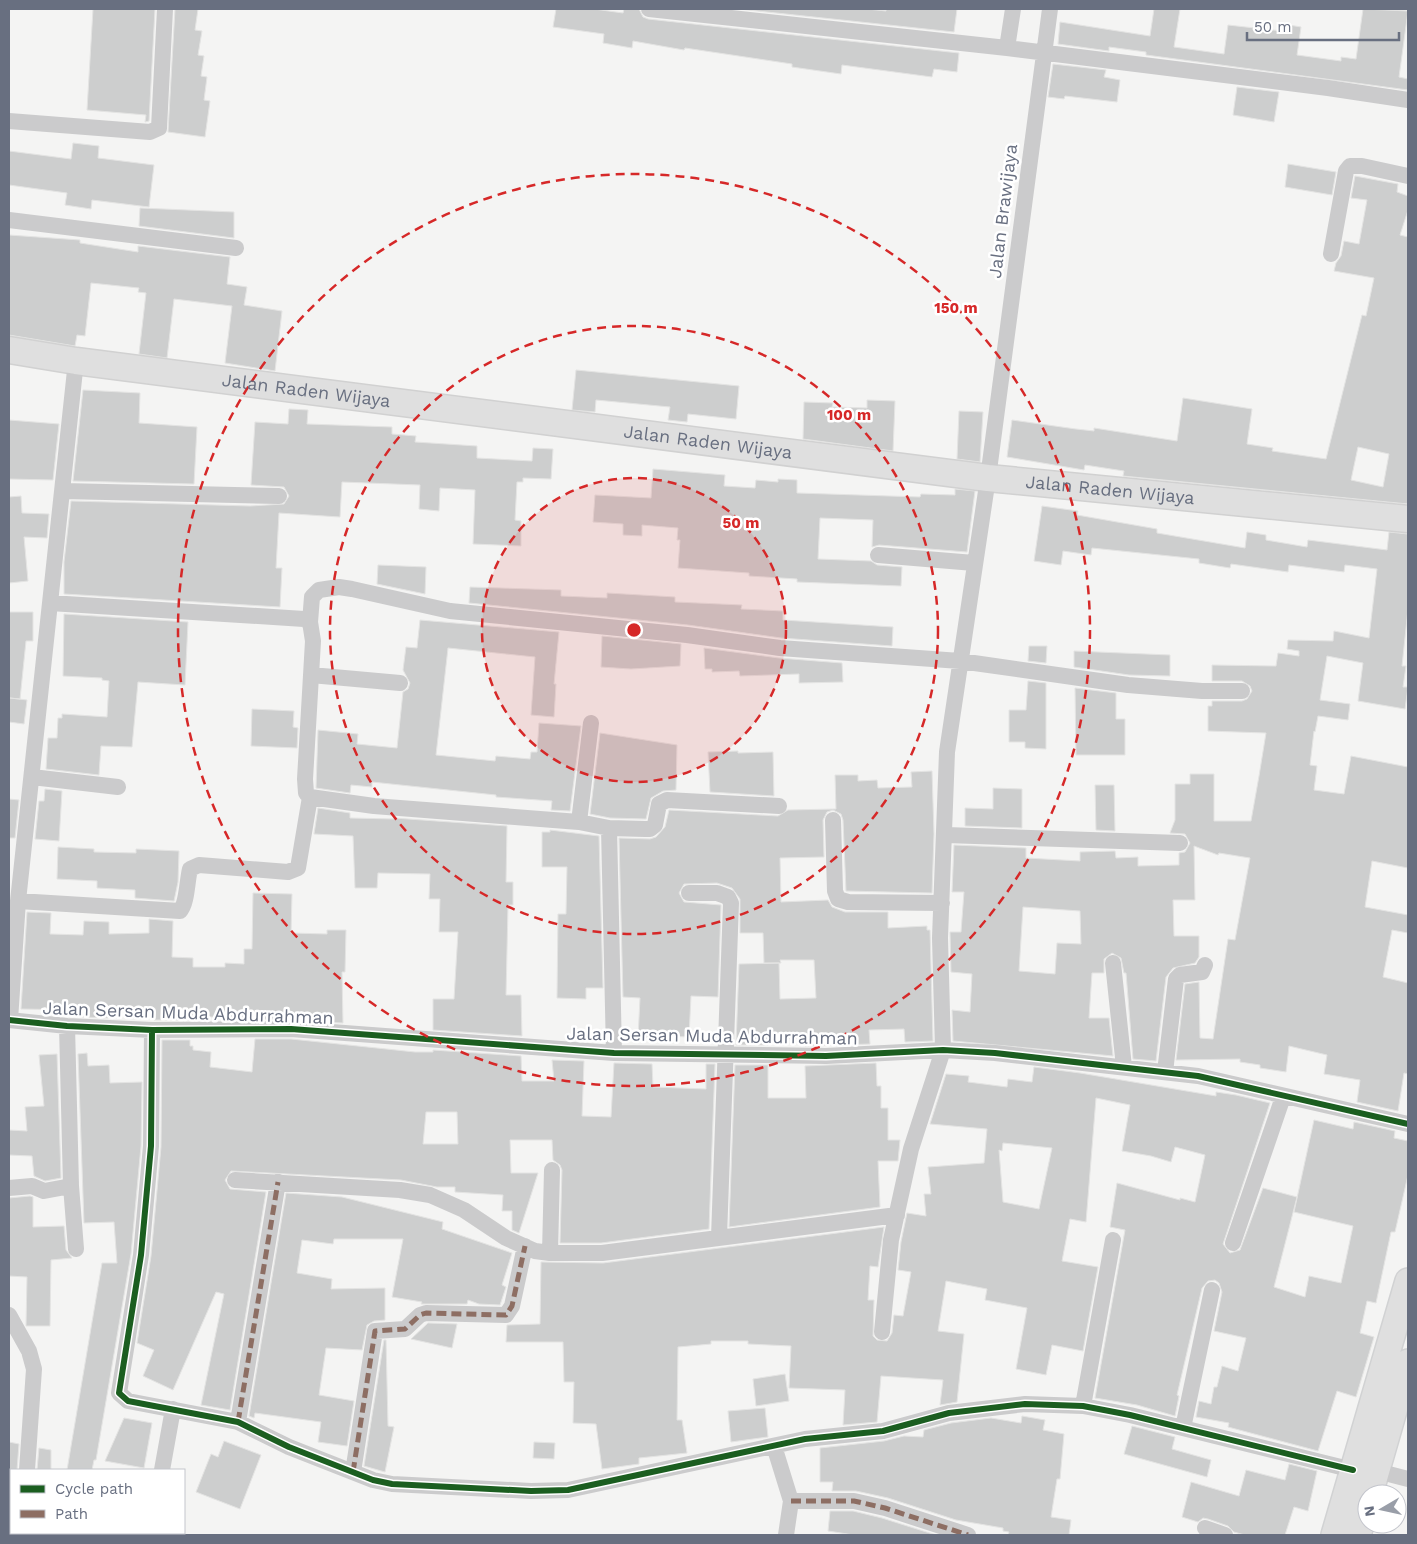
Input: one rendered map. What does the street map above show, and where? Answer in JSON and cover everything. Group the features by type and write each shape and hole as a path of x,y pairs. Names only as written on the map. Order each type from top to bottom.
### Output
{"highway":[{"name":"Jalan Raden Wijaya","path":"9,350 76,361 988,478 1408,519"}],"main road":[{"path":"1367,1478 1408,1281"},
{"path":"1334,1535 1367,1478 1408,1362"}],"street":[{"path":"9,121 150,132 159,128 165,9"},
{"path":"649,9 1007,48 1328,88 1408,100"},
{"path":"1007,48 1013,9"},
{"name":"Jalan Brawijaya","path":"882,1332 891,1240 911,1149 943,1050 940,938 946,835 946,771 974,563 988,478 1050,9"},
{"path":"1332,254 1346,171 1350,166 1362,166 1408,176"},
{"path":"9,220 236,248"},
{"path":"10,1020 18,901 15,882 32,777 50,602 64,491 76,361"},
{"path":"64,491 278,496"},
{"path":"878,554 974,563"},
{"path":"779,806 667,800 659,804 654,825 650,829 609,828 579,822 374,806 310,797 306,793 305,779 313,641 310,622 312,597 319,590 339,587 450,612 687,636 780,648 960,661 1128,685 1202,691 1242,691"},
{"path":"50,602 304,619 310,622"},
{"path":"311,675 400,683"},
{"path":"579,822 591,723"},
{"path":"32,777 118,787"},
{"path":"18,901 180,911 185,906 186,886 190,870 199,865 288,872 298,868 310,797"},
{"path":"833,820 835,891 838,898 848,902 942,903"},
{"path":"609,828 614,1053"},
{"path":"946,835 1180,843"},
{"path":"689,893 717,893 728,897 731,903 719,1236"},
{"path":"1113,963 1124,1067"},
{"path":"1165,1072 1176,979 1180,975 1202,972 1205,964"},
{"name":"Jalan Sersan Muda Abdurrahman","path":"10,1020 68,1026 152,1030 291,1029 614,1053 826,1056 943,1050 995,1053 1198,1076 1408,1124"},
{"path":"68,1026 71,1186 76,1249"},
{"path":"152,1030 151,1146 142,1255 119,1393 132,1403 172,1415 238,1422 289,1447 353,1472 392,1484 568,1490 775,1452 805,1439 883,1431 949,1413 1025,1404 1083,1406 1182,1428 1367,1478 1408,1479"},
{"path":"1233,1243 1283,1096"},
{"path":"550,1254 552,1170"},
{"path":"235,1180 400,1190 430,1194 464,1210 506,1238 550,1254 602,1253 719,1236 897,1215"},
{"path":"238,1422 278,1182"},
{"path":"9,1188 32,1186 44,1191 71,1186"},
{"path":"1083,1406 1113,1240"},
{"path":"353,1472 375,1331 405,1329 420,1315 426,1313 506,1316 512,1306 525,1246"},
{"path":"1182,1428 1212,1290"},
{"path":"9,1315 29,1351 34,1370 27,1469"},
{"path":"162,1469 172,1415"},
{"path":"775,1452 791,1501 786,1535"},
{"path":"791,1501 854,1502 893,1511 968,1535"},
{"path":"1205,1528 1225,1535"}],"building":[{"path":"93,9 155,9 149,121 145,122 146,115 87,110"},
{"path":"175,9 198,9 195,30 202,31 198,55 204,56 201,76 207,77 204,100 210,101 205,137 168,132"},
{"path":"556,9 594,9 623,13 624,9 639,9 643,17 648,19 959,53 957,72 934,69 932,77 842,65 841,74 792,67 792,64 685,48 684,50 633,41 632,48 603,43 604,34 553,27"},
{"path":"739,9 867,9 886,11 886,9 957,9 954,32"},
{"path":"1154,9 1180,9 1174,47 1224,54 1228,25 1282,31 1283,24 1301,27 1297,55 1341,61 1341,57 1356,59 1363,9 1408,11 1399,77 1408,79 1408,90 1146,55 1146,52 1109,47 1109,51 1058,44 1060,22 1150,36"},
{"path":"1053,64 1106,70 1104,77 1120,80 1117,102 1065,96 1064,99 1048,97"},
{"path":"1237,87 1279,92 1274,122 1233,115"},
{"path":"73,143 99,146 98,158 154,165 149,207 92,200 91,209 65,205 67,193 9,185 9,151 71,159"},
{"path":"1288,164 1336,172 1332,195 1285,187"},
{"path":"1355,176 1398,184 1397,192 1408,196 1408,210 1400,235 1408,237 1408,504 1123,476 1124,471 1085,465 1084,470 1007,457 1012,420 1094,431 1094,428 1177,441 1183,398 1252,409 1247,444 1273,448 1272,451 1326,459 1362,315 1366,316 1374,278 1334,271 1336,263 1341,256 1344,241 1359,244 1367,200 1351,198","holes":["1358,447 1389,454 1383,487 1351,480"]},
{"path":"140,208 234,212 234,238 139,226"},
{"path":"9,235 80,240 80,243 138,252 138,246 230,257 227,284 247,287 244,305 282,311 275,371 225,363 232,306 174,299 167,358 139,354 146,293 138,292 139,288 91,283 85,336 77,335 75,346 9,335"},
{"path":"576,370 739,386 736,419 688,414 687,422 668,420 670,407 596,400 595,412 572,410"},
{"path":"83,390 140,393 139,423 197,427 194,484 73,481"},
{"path":"867,400 895,401 893,451 803,439 804,402 833,403 832,407 867,408"},
{"path":"289,409 308,410 307,424 392,427 392,434 416,436 415,442 477,446 477,458 532,461 533,448 553,449 551,479 523,478 523,482 517,482 515,520 521,521 521,546 473,544 475,490 440,488 439,511 419,509 420,485 342,482 340,517 279,513 276,568 282,568 280,607 64,594 64,562 71,501 250,506 284,504 289,496 284,487 251,485 255,422 288,424"},
{"path":"959,411 983,412 980,462 957,459"},
{"path":"9,420 59,424 53,480 9,479"},
{"path":"653,469 725,475 724,486 755,488 756,480 778,482 778,479 797,480 797,493 920,497 921,494 955,495 955,489 975,491 967,552 879,545 872,547 873,520 820,518 818,559 871,561 877,565 902,567 901,586 797,582 797,579 749,576 749,573 678,568 680,540 677,540 678,528 642,525 642,536 623,535 623,524 593,522 595,495 651,498"},
{"path":"21,496 22,513 49,514 47,538 24,537 28,581 9,583 9,497"},
{"path":"1042,506 1078,511 1077,515 1157,529 1157,533 1245,548 1247,532 1266,535 1266,540 1307,547 1308,540 1387,550 1389,532 1408,534 1408,609 1402,666 1406,666 1403,687 1408,687 1405,709 1358,701 1363,663 1327,656 1320,700 1350,704 1348,720 1318,716 1314,731 1310,765 1317,766 1314,790 1344,794 1351,756 1408,767 1408,868 1372,861 1365,907 1408,915 1408,933 1392,930 1383,977 1408,983 1408,1074 1404,1073 1398,1111 1357,1102 1360,1080 1324,1074 1327,1055 1289,1046 1286,1072 1260,1068 1260,1065 1240,1062 1240,1059 1176,1060 1185,984 1199,982 1200,1038 1213,1039 1228,939 1235,940 1250,858 1219,853 1218,855 1194,846 1195,900 1173,900 1174,936 1199,936 1199,957 1195,963 1173,968 1166,977 1156,1061 1133,1059 1126,973 1124,973 1121,958 1112,953 1104,959 1104,973 1092,973 1089,1018 1109,1018 1113,1056 953,1041 952,1010 970,1012 972,974 951,972 950,932 961,932 964,892 952,892 954,845 1026,848 1026,858 1080,861 1080,852 1115,851 1116,858 1138,857 1138,866 1179,865 1179,853 1185,852 1190,843 1185,834 1170,833 1175,820 1175,784 1190,784 1190,774 1214,774 1214,821 1251,821 1259,776 1266,733 1208,731 1208,706 1212,706 1212,701 1242,701 1247,699 1252,691 1250,686 1242,681 1212,681 1212,665 1276,666 1278,653 1299,656 1299,651 1287,649 1288,640 1333,641 1334,631 1369,638 1377,569 1345,565 1344,572 1289,565 1288,572 1231,564 1230,568 1199,563 1199,559 1092,548 1091,555 1063,551 1061,565 1034,561","holes":["1023,907 1080,911 1081,944 1057,943 1055,974 1019,971"]},
{"path":"378,565 426,567 425,594 377,584"},
{"path":"470,587 561,590 561,596 607,598 607,593 675,597 675,602 742,605 741,609 783,611 783,620 893,627 892,646 781,638 688,625 469,603"},
{"path":"9,612 33,612 33,641 26,641 20,699 10,698 27,700 24,724 9,722"},
{"path":"64,614 188,622 185,685 138,682 132,747 101,746 99,775 46,769 48,738 57,738 58,718 62,718 62,714 107,717 109,681 102,680 102,678 63,676"},
{"path":"420,620 559,632 554,684 556,684 554,717 531,715 535,657 448,648 436,755 495,761 496,756 530,759 531,752 537,752 539,723 581,726 570,811 551,810 552,801 496,797 496,795 372,782 372,787 351,785 350,793 316,788 318,730 358,734 357,744 397,748 403,692 408,689 410,683 403,670 406,647 417,648"},
{"path":"602,636 681,644 680,666 631,669 601,667"},
{"path":"1029,646 1047,646 1046,663 1028,661"},
{"path":"704,648 779,658 842,663 843,682 799,683 799,674 740,676 739,671 712,672 712,669 705,669"},
{"path":"1074,651 1170,655 1170,676 1129,675 1074,667"},
{"path":"1028,681 1046,683 1046,749 1025,748 1025,742 1009,742 1009,710 1026,710"},
{"path":"1075,688 1116,693 1116,719 1125,719 1125,755 1076,755"},
{"path":"252,709 294,711 293,727 298,728 297,748 251,746"},
{"path":"600,733 677,745 676,790 663,791 651,798 646,819 610,818 590,814"},
{"path":"738,751 738,753 773,752 774,796 710,792 708,752"},
{"path":"932,771 934,834 932,893 846,891 843,820 841,814 833,810 827,812 823,820 824,857 780,858 781,902 828,900 832,907 845,912 888,912 888,928 927,926 927,930 930,930 933,1041 905,1042 904,1029 869,1030 870,1044 805,1046 805,1043 801,1043 801,1038 768,1039 768,1045 736,1045 739,964 779,963 764,963 763,933 740,933 740,899 732,888 717,883 684,884 679,893 684,902 721,905 718,997 691,996 689,1037 665,1036 665,1040 638,1038 640,998 623,997 619,838 650,839 656,837 665,827 669,810 778,816 788,810 836,809 835,775 858,775 858,781 877,780 878,788 912,787 911,772","holes":["780,960 814,960 816,998 780,999 779,963 781,963"]},
{"path":"1095,785 1114,785 1115,831 1096,830"},
{"path":"993,788 1022,789 1022,828 965,826 965,808 993,809"},
{"path":"45,789 62,791 59,841 35,839 39,801 44,801"},
{"path":"9,799 19,800 15,838 9,838"},
{"path":"318,808 350,813 350,818 394,818 507,826 506,882 513,882 513,905 508,905 506,995 521,995 522,1036 433,1030 433,999 454,999 458,932 439,932 440,899 429,899 430,874 378,873 377,888 355,888 353,836 314,834"},
{"path":"550,830 599,836 603,988 586,988 586,999 557,998 558,914 566,914 567,867 542,867 542,832 550,832"},
{"path":"58,847 94,849 94,852 136,853 136,849 179,851 178,882 174,901 135,898 135,890 97,888 97,881 57,879"},
{"path":"253,893 292,894 291,933 327,934 327,930 346,930 345,972 342,972 343,1023 190,1016 190,1020 154,1020 154,1011 108,1011 108,1018 80,1017 80,1010 21,1009 27,912 51,913 50,934 83,935 84,921 109,922 109,934 149,933 149,919 173,921 172,957 193,958 193,967 225,967 225,963 244,964 244,949 252,949"},
{"path":"255,1039 291,1039 415,1052 433,1052 433,1050 521,1056 522,1081 554,1081 552,1060 584,1061 582,1116 611,1117 614,1063 652,1064 653,1087 706,1089 706,1064 715,1064 709,1229 601,1243 560,1243 562,1170 560,1165 553,1160 552,1140 510,1140 511,1173 538,1173 519,1233 512,1230 512,1211 502,1211 503,1195 455,1192 455,1187 437,1187 401,1180 231,1171 225,1180 230,1189 266,1192 230,1410 201,1405 224,1294 216,1292 173,1390 143,1376 154,1350 137,1343 151,1256 161,1147 162,1040 190,1040 190,1046 193,1046 193,1050 211,1052 210,1067 252,1072","holes":["426,1112 457,1112 458,1144 423,1144"]},
{"path":"87,1053 88,1066 109,1065 110,1083 142,1082 141,1146 131,1254 96,1460 94,1460 92,1469 67,1469 102,1263 117,1263 114,1222 84,1223 78,1054"},
{"path":"57,1054 61,1178 45,1181 34,1176 32,1156 9,1155 9,1130 27,1131 25,1107 44,1106 39,1055"},
{"path":"876,1063 877,1086 881,1086 881,1108 888,1108 888,1140 900,1140 898,1161 878,1161 880,1207 729,1227 735,1065 768,1065 768,1098 806,1098 805,1066"},
{"path":"1034,1067 1216,1096 1216,1092 1236,1095 1270,1103 1223,1244 1230,1253 1240,1250 1263,1188 1297,1197 1274,1287 1305,1297 1309,1276 1341,1283 1353,1226 1294,1212 1314,1120 1353,1129 1354,1122 1395,1131 1394,1138 1408,1141 1408,1175 1395,1232 1391,1232 1376,1303 1367,1301 1360,1333 1374,1337 1356,1397 1337,1391 1318,1451 1228,1427 1229,1423 1196,1417 1199,1401 1211,1404 1214,1387 1217,1387 1222,1366 1238,1371 1246,1338 1214,1331 1222,1292 1219,1283 1215,1280 1208,1281 1202,1288 1177,1395 1179,1396 1175,1416 1137,1405 1095,1398 1125,1230 1110,1227 1117,1183 1180,1200 1180,1198 1195,1202 1205,1155 1175,1147 1171,1162 1122,1151 1130,1105 1096,1098 1086,1222 1070,1219 1062,1261 1098,1267 1083,1351 1052,1345 1046,1375 1016,1369 1027,1308 985,1300 987,1289 946,1281 938,1331 964,1334 957,1402 940,1405 943,1380 881,1376 877,1422 843,1425 845,1390 789,1388 791,1346 748,1344 748,1341 711,1341 711,1344 678,1347 677,1420 682,1420 687,1453 639,1458 639,1464 602,1469 596,1424 573,1423 574,1382 564,1382 563,1342 506,1342 507,1325 540,1324 541,1262 603,1263 884,1227 878,1267 870,1266 868,1300 874,1300 873,1336 877,1340 887,1341 892,1333 894,1315 903,1316 911,1272 898,1270 907,1213 926,1216 924,1194 931,1194 928,1167 984,1163 987,1129 930,1124 946,1074 969,1076 968,1082 1007,1087 1008,1079 1032,1082","holes":["1003,1143 1052,1148 1039,1209 1003,1202 999,1150 1002,1151"]},
{"path":"286,1193 342,1197 443,1222 442,1229 512,1253 502,1285 506,1287 500,1305 479,1304 468,1300 467,1304 421,1304 422,1302 392,1297 403,1239 334,1239 333,1244 302,1240 297,1273 332,1279 331,1289 385,1288 385,1320 374,1321 367,1325 362,1350 326,1348 319,1395 354,1401 347,1446 318,1442 321,1422 255,1413 254,1418 249,1416"},
{"path":"33,1197 33,1227 64,1226 66,1250 72,1258 51,1260 50,1326 26,1326 27,1277 9,1276 9,1198"},
{"path":"428,1323 457,1324 452,1348 411,1339"},
{"path":"384,1340 386,1340 388,1426 394,1427 385,1472 364,1466"},
{"path":"785,1374 789,1401 756,1406 753,1379"},
{"path":"765,1408 768,1437 731,1442 728,1411"},
{"path":"1022,1416 1045,1420 1043,1430 1064,1434 1060,1479 1057,1479 1051,1517 1071,1520 1069,1535 1008,1535 1009,1532 1003,1531 1003,1528 956,1520 888,1498 856,1491 832,1491 833,1482 820,1482 820,1448 884,1441 904,1436 923,1437 924,1430 951,1423 991,1418 1021,1423"},
{"path":"124,1418 152,1423 144,1468 105,1461"},
{"path":"1132,1426 1175,1437 1172,1449 1211,1460 1207,1477 1124,1454"},
{"path":"224,1441 261,1455 240,1509 196,1492 211,1454 218,1457"},
{"path":"9,1442 19,1444 17,1469 9,1470"},
{"path":"534,1442 555,1443 554,1459 533,1458"},
{"path":"39,1448 51,1450 51,1469 37,1469"},
{"path":"1289,1464 1317,1471 1308,1511 1294,1507 1285,1535 1245,1535 1234,1532 1228,1526 1208,1519 1203,1518 1198,1522 1182,1517 1191,1482 1239,1496 1246,1470 1285,1480"},
{"path":"830,1511 853,1511 936,1535 854,1535 828,1531"}],"marked path":[{"path":"238,1422 278,1182"},
{"path":"353,1472 375,1331 405,1329 420,1315 426,1313 506,1315 512,1306 525,1246"},
{"path":"791,1501 854,1501 885,1508 968,1535"}],"cycle path":[{"path":"9,1020 67,1026 152,1030 291,1029 614,1053 826,1056 943,1050 995,1053 1198,1076 1408,1124"},
{"path":"152,1030 151,1146 141,1255 119,1393 128,1401 238,1422 289,1447 373,1480 392,1484 531,1491 568,1490 805,1439 883,1431 949,1413 1025,1404 1083,1406 1130,1415 1353,1470"}]}
